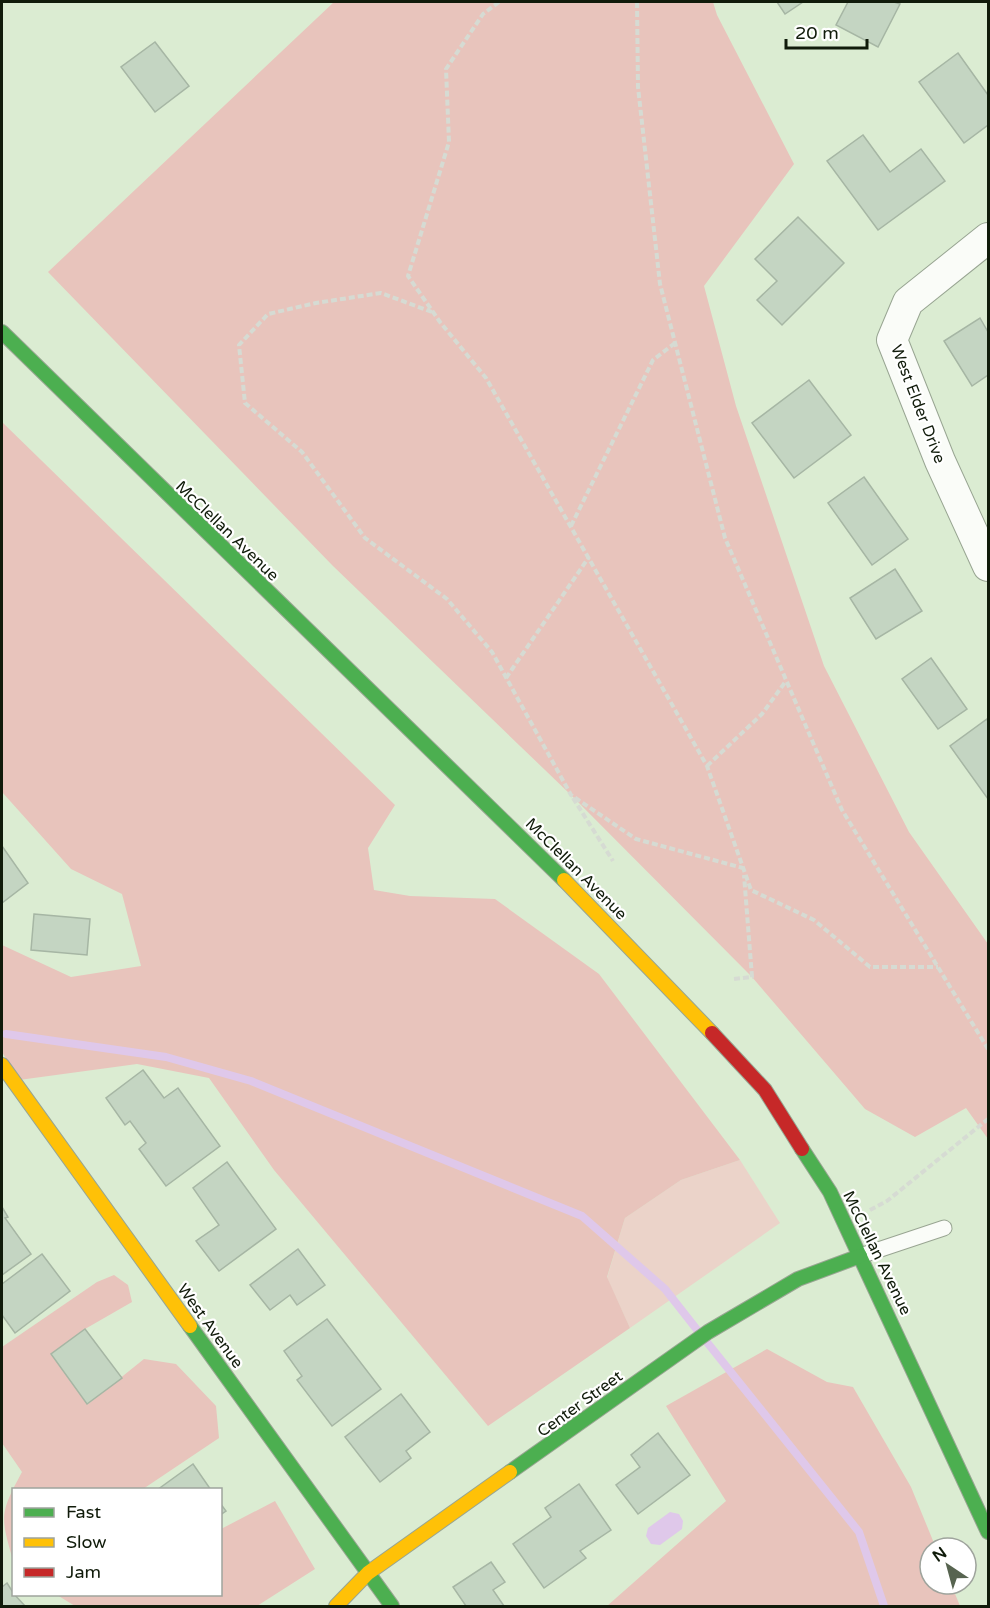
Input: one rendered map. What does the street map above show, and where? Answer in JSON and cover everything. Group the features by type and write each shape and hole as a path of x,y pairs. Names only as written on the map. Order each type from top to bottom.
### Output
{"main road":[{"name":"McClellan Avenue","path":"2,332 598,913 765,1090 830,1192 988,1532"},
{"name":"West Avenue","path":"2,1065 392,1606"},
{"name":"Center Street","path":"336,1606 368,1573 708,1332 798,1279 860,1256"}],"street":[{"name":"West Elder Drive","path":"988,238 908,302 892,340 940,461 988,566"}],"lane":[{"path":"860,1256 944,1228"}],"path":[{"path":"499,2 483,14 446,69 449,142 408,276 433,312 486,378 707,766 751,890 814,920 870,968 938,967"},
{"path":"637,2 638,87 660,284 725,538 842,810 988,1049"},
{"path":"433,312 381,293 316,303 268,314 239,345 245,403 302,452 365,538 447,598 492,652 571,795 613,861"},
{"path":"571,526 653,360 675,343"},
{"path":"506,678 589,557"},
{"path":"707,766 762,714 786,681"},
{"path":"571,795 636,839 744,868"},
{"path":"734,978 752,977 744,868"},
{"path":"886,1201 988,1119"}],"shaded area":[{"path":"334,2 713,2 717,15 794,164 704,286 736,406 824,666 909,832 988,944 988,1139 966,1108 915,1137 865,1109 752,977 571,795 333,566 48,272"},
{"path":"2,422 395,805 368,848 374,890 410,896 495,899 599,974 740,1160 681,1180 625,1218 607,1277 630,1328 488,1426 274,1170 209,1078 137,1064 19,1080 2,1052 2,945 71,977 141,966 122,894 71,869 2,792"},
{"path":"740,1160 780,1223 630,1328 607,1278 625,1218 681,1180"},
{"path":"114,1275 128,1285 132,1302 85,1329 51,1354 88,1404 144,1359 176,1364 216,1406 219,1438 144,1488 14,1488 22,1472 2,1443 2,1347 97,1282"},
{"path":"767,1349 827,1382 853,1387 911,1487 931,1536 918,1536 918,1596 956,1596 960,1606 607,1606 726,1501 666,1406"},
{"path":"12,1491 12,1556 4,1524"},
{"path":"275,1501 315,1569 257,1606 75,1606 59,1596 222,1596 222,1528"},
{"path":"670,1512 679,1514 683,1521 682,1529 660,1545 651,1544 646,1536 648,1528"}],"building":[{"path":"777,2 803,2 785,14"},
{"path":"848,2 900,4 878,47 836,25"},
{"path":"155,42 189,86 155,112 121,67"},
{"path":"958,53 988,95 988,125 964,143 919,82"},
{"path":"863,135 890,172 921,149 945,181 878,230 827,161"},
{"path":"798,217 844,263 782,325 757,300 777,281 755,259"},
{"path":"980,318 988,332 988,375 972,386 944,341"},
{"path":"809,380 851,435 794,478 752,423"},
{"path":"864,477 908,539 872,565 828,503"},
{"path":"895,569 922,611 876,639 850,598"},
{"path":"931,658 967,709 938,729 902,679"},
{"path":"987,719 988,722 988,799 950,746"},
{"path":"2,846 28,883 2,903"},
{"path":"34,914 90,919 87,955 31,950"},
{"path":"143,1070 164,1098 178,1088 220,1146 166,1186 139,1149 146,1143 130,1121 125,1125 106,1098"},
{"path":"227,1162 276,1229 219,1271 196,1241 219,1225 193,1188"},
{"path":"2,1207 8,1217 5,1218 31,1254 2,1275"},
{"path":"298,1249 325,1285 297,1305 290,1295 270,1310 250,1285"},
{"path":"42,1254 70,1291 15,1333 2,1315 2,1284"},
{"path":"327,1319 381,1389 332,1426 297,1380 302,1376 284,1351"},
{"path":"85,1329 122,1378 87,1404 51,1354"},
{"path":"401,1394 430,1432 406,1451 411,1458 380,1482 345,1437"},
{"path":"658,1433 690,1475 638,1514 616,1485 640,1467 631,1455"},
{"path":"193,1464 210,1488 160,1488"},
{"path":"579,1484 611,1530 580,1551 586,1558 544,1588 513,1544 551,1517 545,1508"},
{"path":"491,1562 505,1582 493,1590 504,1606 466,1606 453,1587"},
{"path":"7,1583 12,1591 12,1596 16,1596 25,1606 2,1606 2,1587"}],"waterway":[{"path":"6,1034 166,1057 251,1081 582,1216 665,1289 698,1331"},
{"path":"706,1341 859,1532 884,1606"}],"traffic: fast":[{"path":"2,332 564,880"},
{"path":"802,1149 830,1192 988,1532"},
{"path":"510,1472 708,1332 798,1279 860,1256"},
{"path":"190,1326 392,1606"}],"traffic: slow":[{"path":"564,880 712,1033"},
{"path":"2,1065 190,1326"},
{"path":"336,1606 368,1573 510,1472"}],"traffic: jam":[{"path":"712,1033 765,1090 802,1149"}]}
